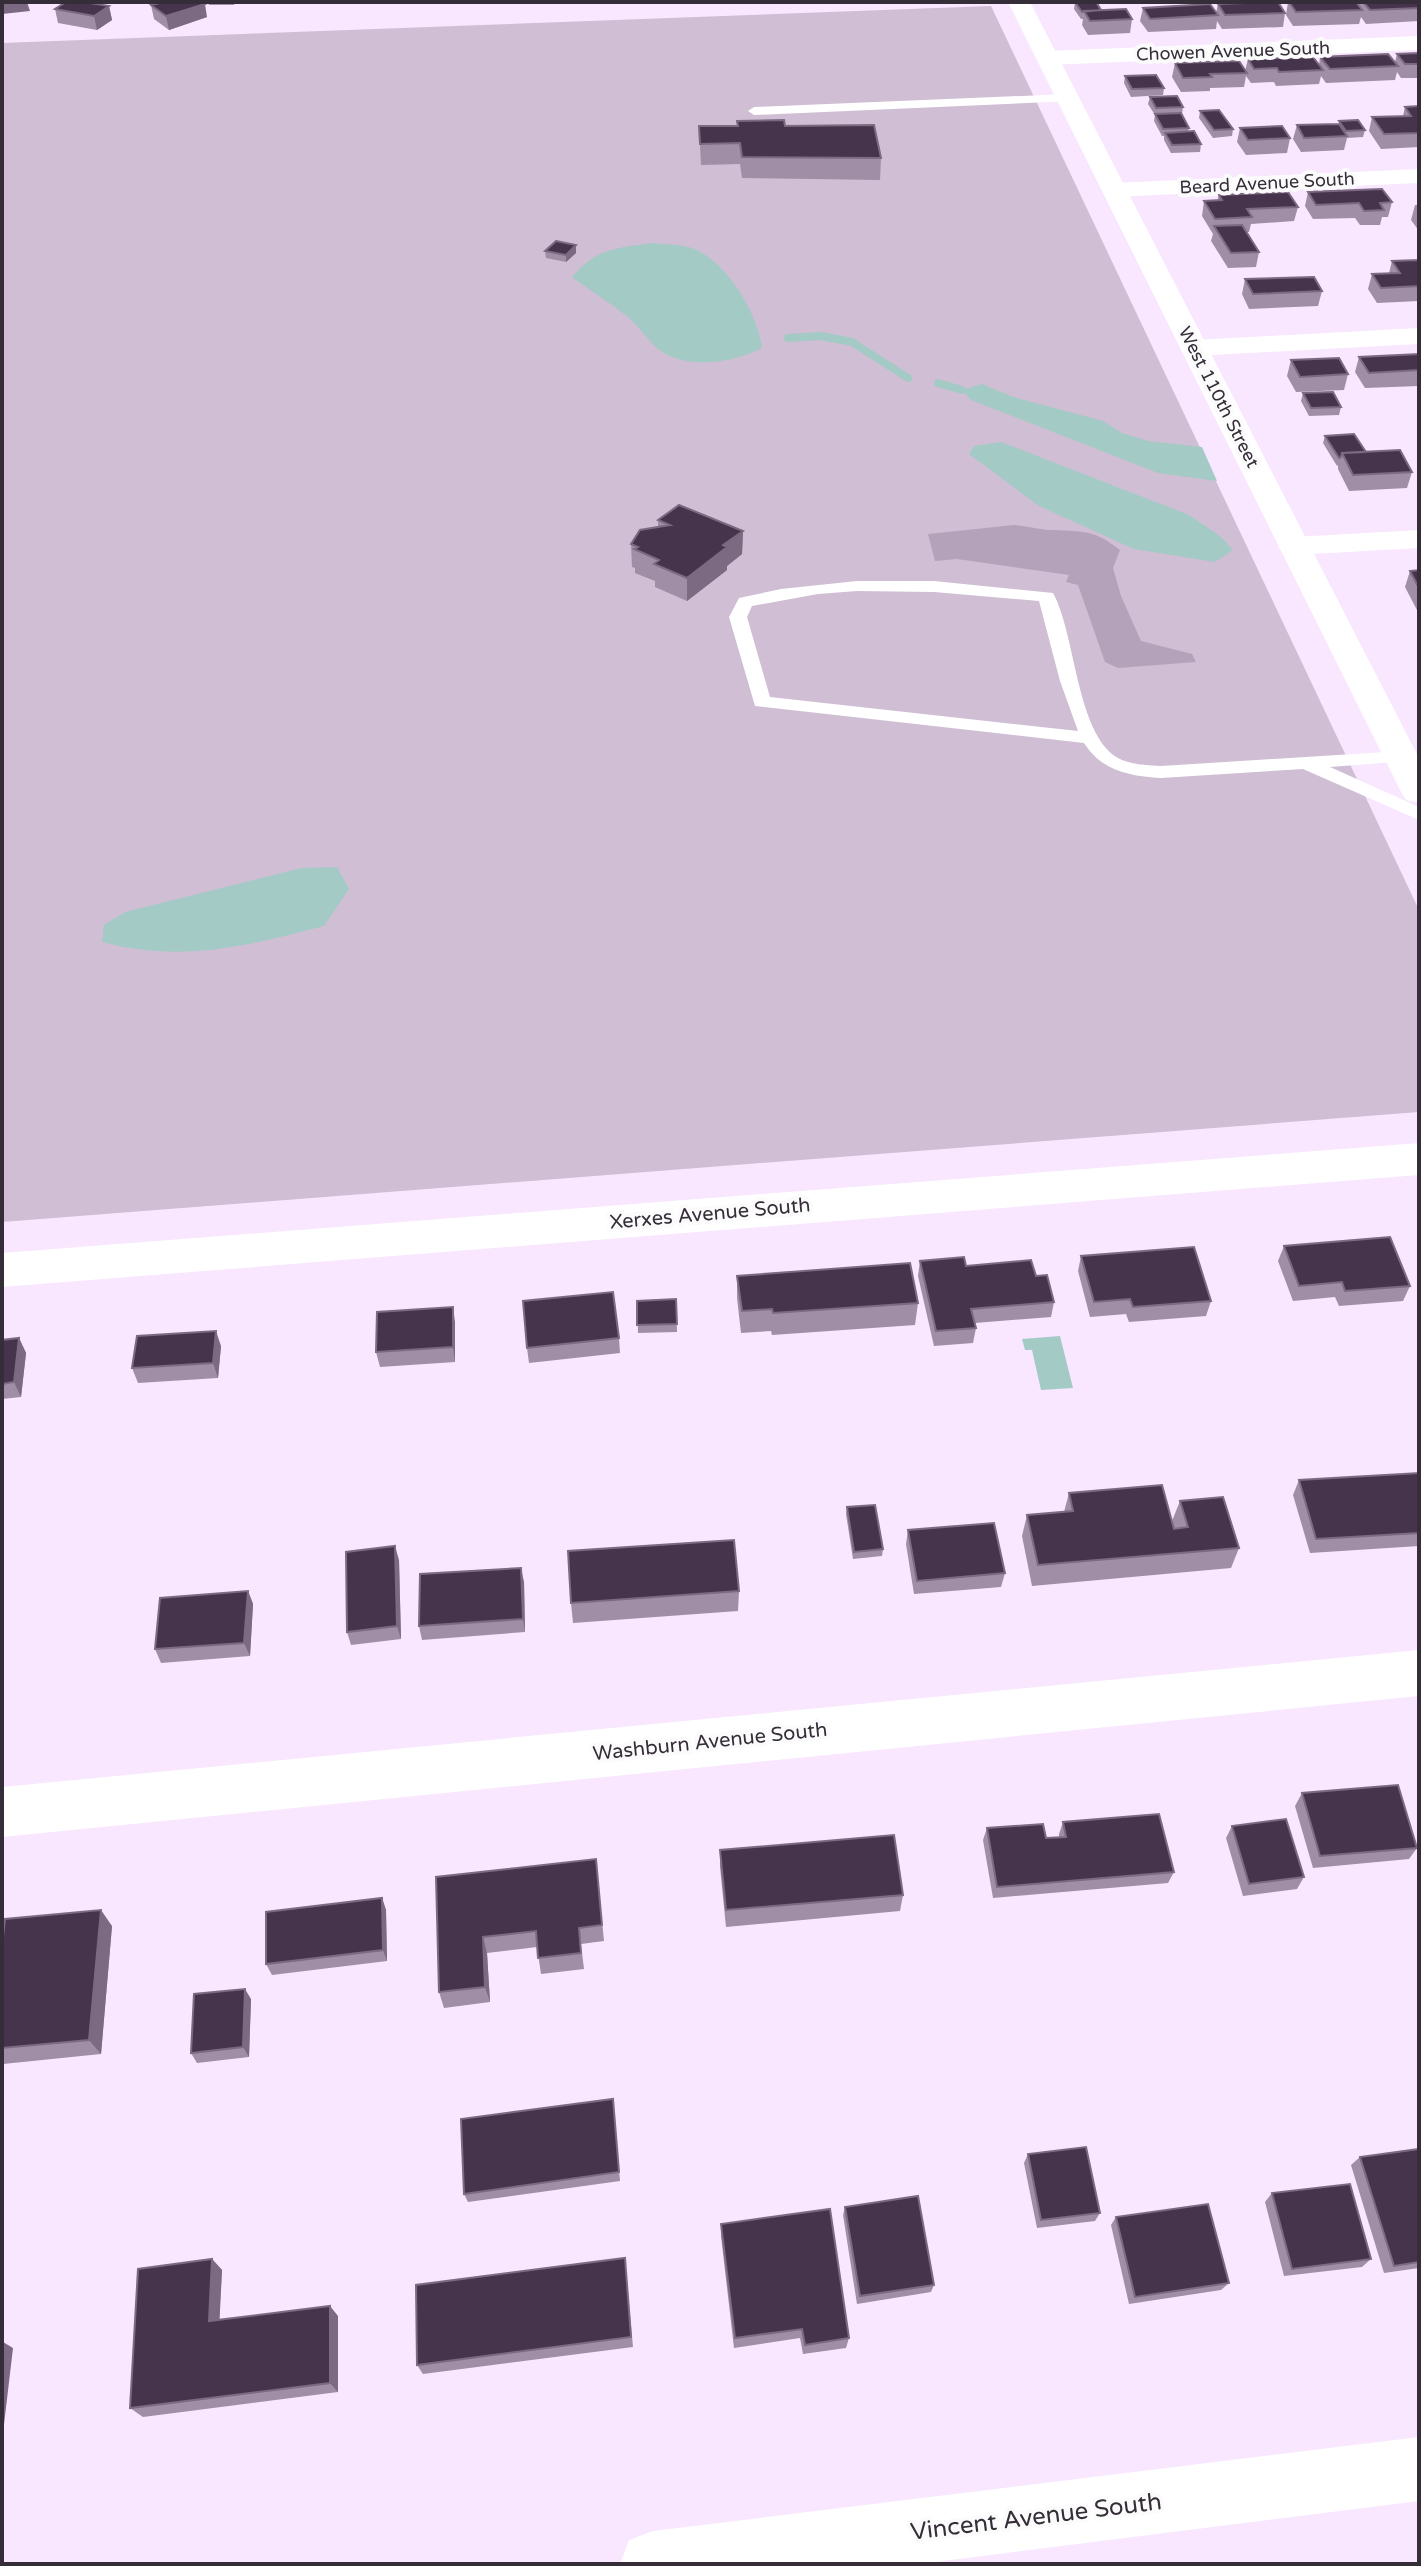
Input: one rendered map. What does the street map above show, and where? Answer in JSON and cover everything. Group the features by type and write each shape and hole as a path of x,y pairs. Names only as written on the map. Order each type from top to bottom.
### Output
{"street":[{"name":"West 110th Street","path":"1019,2 1419,792"},
{"name":"Chowen Avenue South","path":"1047,58 1419,43"},
{"name":"Beard Avenue South","path":"1114,190 1419,176"},
{"path":"1194,348 1419,336"},
{"path":"1294,546 1419,539"},
{"name":"Xerxes Avenue South","path":"2,1270 1419,1159"},
{"name":"Washburn Avenue South","path":"2,1812 1419,1673"},
{"name":"Vincent Avenue South","path":"653,2564 1419,2469"}],"lane":[{"path":"754,111 1068,98"},
{"path":"1093,739 1039,730 762,702 738,617 745,602 775,594 869,587 965,587 1047,597 1077,706 1101,755 1130,770 1161,772 1401,757"},
{"path":"1304,763 1419,814"}],"shaded area":[{"path":"991,6 1419,910 1419,1112 2,1222 2,43"},
{"path":"653,243 692,248 720,268 748,306 762,348 738,357 710,362 670,356 659,350 629,318 572,277 590,260 608,251"},
{"path":"982,384 1013,397 1103,421 1122,433 1148,441 1202,447 1217,481 1158,473 971,400 962,390"},
{"path":"1001,442 1189,515 1220,536 1233,550 1215,562 1134,549 1039,506 969,454 974,446"},
{"path":"1014,525 1088,533 1103,538 1120,550 1113,568 1121,596 1141,641 1192,654 1196,662 1118,668 1105,662 1078,585 1066,582 1069,575 957,559 935,561 928,534"},
{"path":"337,867 349,889 324,926 268,940 186,951 131,948 102,942 104,925 125,912 302,868"},
{"path":"1060,1336 1073,1388 1041,1390 1032,1350 1025,1350 1022,1339"}],"building":[{"path":"66,2 109,6 94,16 55,9"},
{"path":"164,2 205,4 166,16 151,5"},
{"path":"1075,2 1096,2 1101,10 1082,12"},
{"path":"1278,2 1285,13 1225,15 1218,4"},
{"path":"1289,2 1356,2 1362,10 1296,12"},
{"path":"1363,2 1419,2 1419,8 1370,10"},
{"path":"1210,4 1218,15 1150,19 1143,8"},
{"path":"1126,9 1132,19 1090,21 1084,11"},
{"path":"1419,53 1419,64 1405,64 1397,54"},
{"path":"1388,54 1398,66 1330,69 1320,57"},
{"path":"1313,57 1323,70 1279,72 1277,68 1254,69 1248,59"},
{"path":"1239,61 1247,73 1183,78 1175,63"},
{"path":"1156,75 1164,88 1132,89 1125,76"},
{"path":"1177,96 1183,107 1156,108 1150,97"},
{"path":"1419,106 1419,133 1384,134 1372,117 1411,116 1405,107"},
{"path":"1219,110 1233,129 1214,130 1200,111"},
{"path":"1181,113 1189,128 1163,129 1155,114"},
{"path":"784,120 785,126 874,125 881,158 742,157 740,143 700,144 699,126 738,126 737,121"},
{"path":"1358,120 1365,130 1346,131 1339,121"},
{"path":"1339,124 1347,136 1304,138 1297,125"},
{"path":"1282,126 1290,138 1248,140 1240,128"},
{"path":"1194,131 1201,144 1172,145 1165,133"},
{"path":"1382,189 1392,202 1380,203 1384,210 1364,211 1359,203 1316,205 1308,192"},
{"path":"1288,192 1298,207 1247,209 1252,217 1215,219 1204,201 1222,200 1219,195"},
{"path":"1242,225 1259,252 1231,253 1214,226"},
{"path":"556,241 576,245 566,255 545,251"},
{"path":"1419,260 1419,286 1381,288 1372,274 1400,273 1392,261"},
{"path":"1314,277 1322,291 1253,294 1245,279"},
{"path":"1419,354 1419,370 1369,373 1359,357"},
{"path":"1339,358 1348,374 1300,377 1291,360"},
{"path":"1333,392 1341,407 1311,408 1303,393"},
{"path":"1354,434 1366,452 1342,453 1339,458 1325,436"},
{"path":"1400,450 1412,472 1353,475 1342,453"},
{"path":"679,505 743,531 687,578 654,564 659,560 634,549 638,547 631,544 640,530 670,525 658,520"},
{"path":"1419,570 1419,588 1410,571"},
{"path":"1390,1237 1410,1286 1345,1291 1342,1282 1299,1286 1284,1246"},
{"path":"1194,1247 1211,1301 1133,1307 1130,1299 1094,1302 1081,1256"},
{"path":"964,1257 966,1266 1031,1260 1036,1276 1047,1275 1054,1302 971,1309 976,1328 936,1331 920,1261"},
{"path":"910,1263 918,1303 773,1313 772,1309 742,1311 737,1276"},
{"path":"613,1292 619,1338 527,1348 523,1301"},
{"path":"676,1299 677,1324 637,1325 637,1301"},
{"path":"453,1307 453,1347 376,1352 377,1312"},
{"path":"216,1331 213,1363 132,1368 137,1336"},
{"path":"19,1338 14,1382 2,1384 2,1340"},
{"path":"1419,1473 1419,1533 1316,1539 1299,1480"},
{"path":"1162,1485 1174,1529 1188,1527 1180,1501 1223,1497 1239,1548 1038,1565 1027,1515 1073,1511 1069,1493"},
{"path":"875,1505 883,1549 854,1552 847,1507"},
{"path":"994,1523 1005,1573 917,1581 908,1530"},
{"path":"734,1540 739,1591 571,1603 568,1551"},
{"path":"395,1546 397,1626 347,1632 346,1552"},
{"path":"521,1568 523,1619 419,1626 420,1574"},
{"path":"248,1591 244,1643 155,1649 160,1598"},
{"path":"1398,1785 1417,1848 1320,1856 1302,1793"},
{"path":"1159,1814 1174,1872 997,1887 987,1828 1043,1824 1046,1838 1066,1837 1063,1822"},
{"path":"1286,1819 1304,1877 1249,1884 1232,1826"},
{"path":"894,1835 903,1895 726,1910 720,1850"},
{"path":"596,1859 602,1925 579,1928 581,1953 538,1958 536,1931 483,1937 485,1987 439,1992 436,1877"},
{"path":"382,1898 383,1950 266,1964 266,1912"},
{"path":"101,1910 89,2040 2,2048 5,1919"},
{"path":"245,1989 243,2047 191,2053 194,1994"},
{"path":"613,2099 619,2172 464,2194 461,2119"},
{"path":"1086,2147 1100,2213 1041,2220 1028,2154"},
{"path":"1419,2149 1419,2262 1394,2266 1360,2157"},
{"path":"1350,2184 1371,2259 1292,2269 1272,2193"},
{"path":"918,2196 934,2285 860,2296 845,2207"},
{"path":"1208,2204 1229,2283 1135,2297 1116,2217"},
{"path":"830,2209 849,2338 805,2345 802,2329 735,2338 721,2224"},
{"path":"625,2258 631,2337 417,2365 416,2285"},
{"path":"212,2259 209,2321 330,2306 330,2383 130,2408 138,2269"}],"waterway":[{"path":"788,338 821,336 852,342 908,378"},
{"path":"938,383 962,390"}]}
